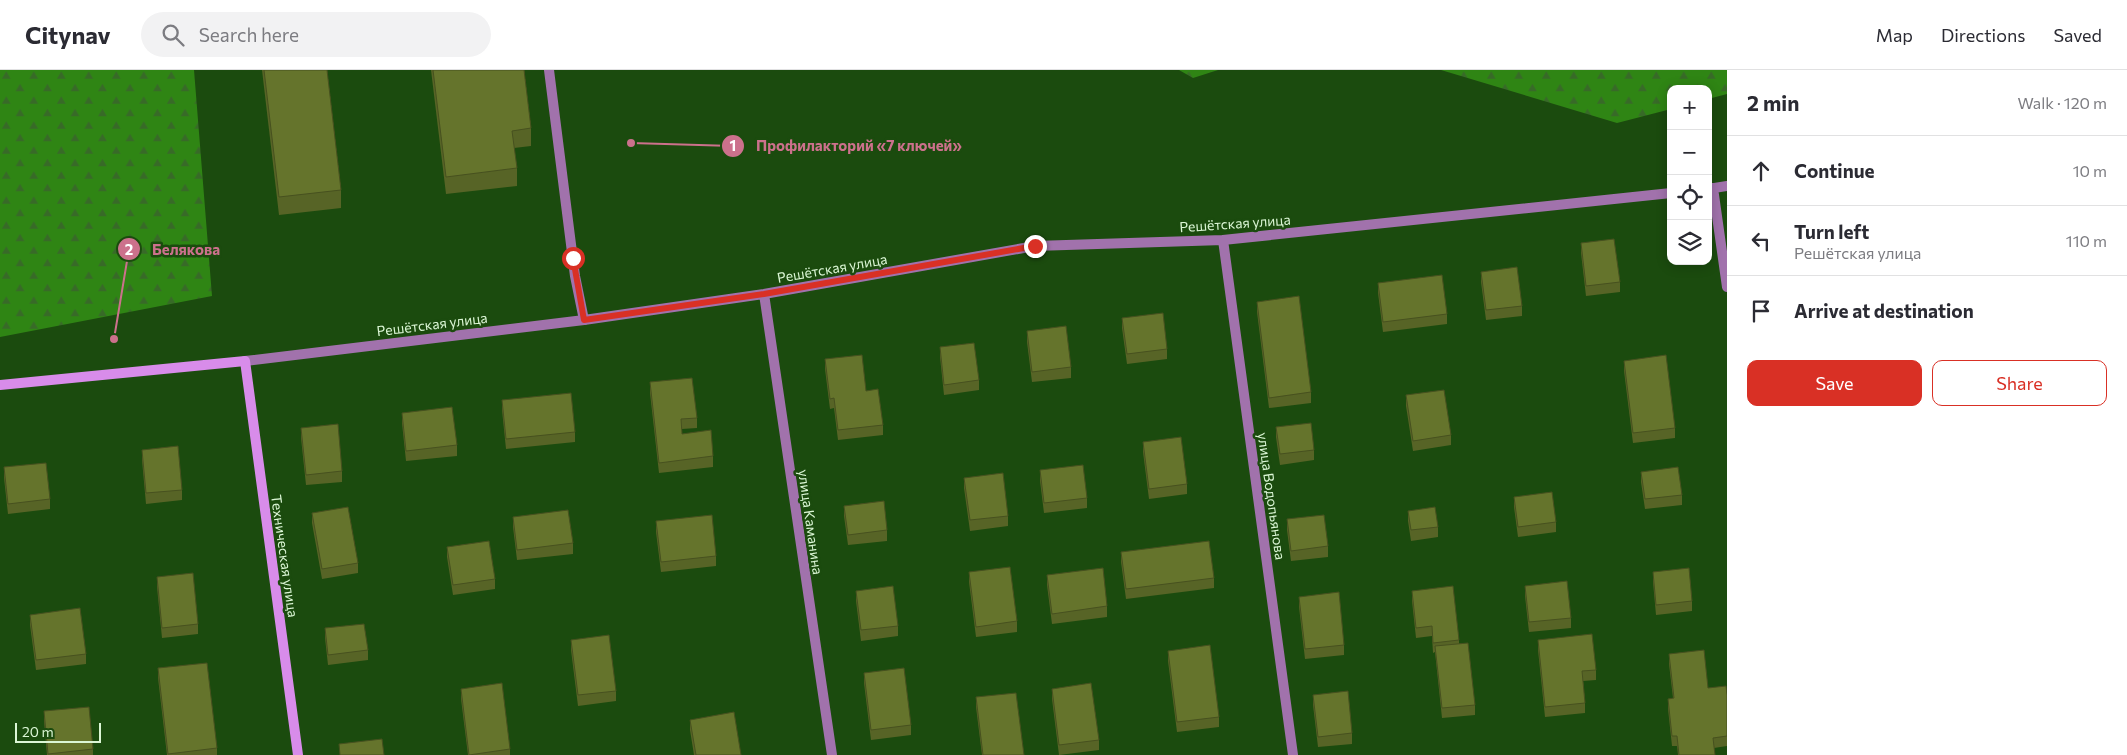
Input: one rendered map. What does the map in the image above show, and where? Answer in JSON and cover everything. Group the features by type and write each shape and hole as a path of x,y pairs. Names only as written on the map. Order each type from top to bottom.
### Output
{"street":[{"path":"549,70 575,276 584,320"},
{"path":"1712,188 1727,186"},
{"name":"Решётская улица","path":"0,385 245,361 584,320 764,294 1035,246 1223,240 1667,193"},
{"path":"1712,194 1727,287"},
{"name":"улица Водопьянова","path":"1223,240 1294,755"},
{"name":"улица Каманина","path":"764,294 832,755"},
{"name":"Техническая улица","path":"245,361 298,755"}],"green space":[{"path":"0,70 194,70 212,296 0,337"},
{"path":"1179,70 1218,70 1193,78"},
{"path":"1441,70 1727,70 1727,94 1712,98 1712,85 1667,85 1667,110 1617,123"}],"building":[{"path":"264,70 327,70 341,190 279,197"},
{"path":"433,70 524,70 531,128 512,131 517,168 446,177"},
{"path":"1614,239 1620,282 1586,286 1581,243"},
{"path":"1517,267 1522,306 1486,310 1481,272"},
{"path":"1442,275 1447,314 1383,322 1378,283"},
{"path":"1299,296 1311,392 1269,398 1257,302"},
{"path":"1163,313 1167,349 1127,354 1122,318"},
{"path":"1066,326 1071,367 1032,372 1027,331"},
{"path":"974,343 979,380 944,385 940,347"},
{"path":"862,355 866,391 878,389 883,425 838,430 834,398 830,399 825,359"},
{"path":"1666,355 1675,428 1633,433 1624,361"},
{"path":"692,378 697,418 681,419 682,434 711,430 713,456 659,463 650,382"},
{"path":"1444,390 1451,435 1413,441 1406,395"},
{"path":"571,393 575,432 506,439 502,400"},
{"path":"452,407 457,445 406,451 402,413"},
{"path":"1311,423 1314,450 1280,454 1276,427"},
{"path":"338,424 342,471 306,475 301,428"},
{"path":"1181,437 1187,484 1149,489 1143,442"},
{"path":"178,446 182,490 146,493 142,450"},
{"path":"46,463 50,499 8,504 4,467"},
{"path":"1083,465 1087,498 1044,503 1040,470"},
{"path":"1678,467 1682,495 1645,499 1641,472"},
{"path":"1003,473 1008,516 970,520 964,478"},
{"path":"1552,492 1556,522 1518,527 1514,497"},
{"path":"884,501 887,530 848,535 844,506"},
{"path":"348,507 358,563 322,569 312,513"},
{"path":"1435,507 1438,527 1411,530 1408,511"},
{"path":"568,510 573,543 517,550 513,517"},
{"path":"712,515 716,556 661,562 656,521"},
{"path":"1324,515 1328,546 1291,551 1287,519"},
{"path":"489,541 495,579 453,585 447,547"},
{"path":"1209,541 1214,578 1126,589 1121,552"},
{"path":"1010,567 1017,621 976,627 969,572"},
{"path":"1103,568 1107,606 1052,614 1047,575"},
{"path":"1689,568 1692,601 1656,605 1653,572"},
{"path":"193,573 198,624 162,628 157,577"},
{"path":"1567,581 1571,618 1529,622 1525,586"},
{"path":"893,586 898,626 861,630 856,591"},
{"path":"1453,586 1459,640 1433,643 1432,626 1416,628 1412,591"},
{"path":"1339,592 1344,645 1305,649 1299,597"},
{"path":"80,608 86,654 36,660 30,615"},
{"path":"364,624 368,650 328,655 325,628"},
{"path":"1592,634 1596,670 1582,671 1585,703 1545,707 1538,640"},
{"path":"609,635 616,691 578,695 571,640"},
{"path":"1468,643 1475,705 1442,708 1435,646"},
{"path":"1210,645 1219,717 1177,722 1168,651"},
{"path":"1704,650 1708,688 1726,686 1727,736 1713,738 1715,755 1679,755 1677,736 1672,736 1668,699 1674,698 1669,654"},
{"path":"207,663 217,748 168,754 158,668"},
{"path":"904,668 911,725 871,730 864,673"},
{"path":"502,683 510,749 469,755 461,689"},
{"path":"1091,683 1099,740 1059,745 1052,689"},
{"path":"1348,691 1352,733 1318,737 1313,695"},
{"path":"1016,693 1024,755 983,755 976,697"},
{"path":"89,707 93,749 48,754 44,711"},
{"path":"734,712 741,755 696,755 690,720"},
{"path":"382,739 384,755 340,755 339,744"}],"place":[{"name":"Профилакторий «7 ключей»","path":"631,143"},
{"name":"Белякова","path":"114,339"}],"route":[{"path":"573,258 584,320 764,294 1035,246"}]}
